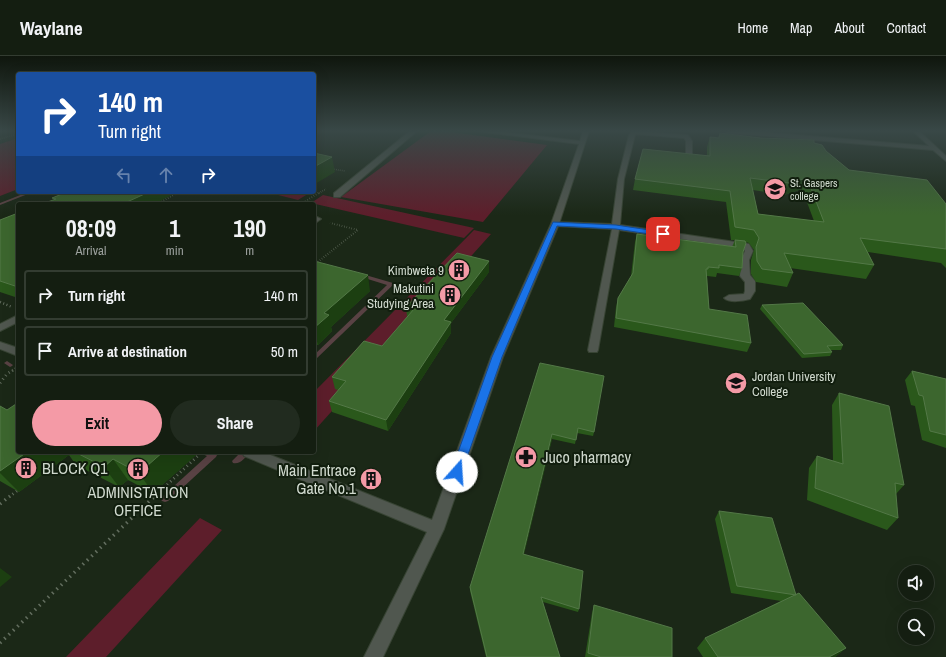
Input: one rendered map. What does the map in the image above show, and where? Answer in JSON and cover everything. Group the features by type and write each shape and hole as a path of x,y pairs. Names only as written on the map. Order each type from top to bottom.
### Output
{"street":[{"path":"337,195 380,159"},
{"path":"373,657 436,529 497,357 555,224 577,159"},
{"path":"593,350 616,227 621,179 626,159"},
{"path":"555,224 616,227 746,246 749,251 745,260 746,276 750,281 750,291 747,297 729,298"},
{"path":"0,328 16,319"},
{"path":"0,345 16,351"},
{"path":"253,454 436,529"}],"path":[{"path":"329,168 351,173"},
{"path":"304,202 326,188"},
{"path":"161,202 176,194"},
{"path":"316,220 358,230 316,262"},
{"path":"0,302 16,308"},
{"path":"0,383 7,374 16,368"},
{"path":"0,643 200,454"},
{"path":"0,504 25,485"}],"shaded area":[{"path":"0,159 16,159 16,190 0,196"},
{"path":"393,159 535,159 483,222 341,197"},
{"path":"274,194 308,194 298,200"},
{"path":"323,195 474,228 464,238 316,204 316,202 312,202"},
{"path":"474,230 491,234 316,429 316,390"},
{"path":"200,518 222,530 106,657 66,657"}],"building":[{"path":"316,159 328,159 316,166"},
{"path":"640,159 836,159 849,170 927,180 946,204 946,249 860,238 874,265 784,253 793,273 762,269 757,261 756,247 759,238 754,230 735,227 730,191 635,179","holes":["750,178 789,183 807,178 824,222 758,214"]},
{"path":"62,194 145,194 127,202 48,202 56,199 52,198"},
{"path":"16,214 16,286 0,281 0,220"},
{"path":"637,234 736,247 735,240 745,241 746,243 743,252 742,268 719,265 719,268 708,267 708,269 706,269 709,309 747,315 751,343 616,318 618,298 633,273"},
{"path":"457,253 489,261 444,320 451,322 386,420 329,401 346,381 332,377 364,341 382,346 414,309 406,307"},
{"path":"316,262 368,275 324,313 329,315 316,326"},
{"path":"803,303 843,345 827,346 832,352 804,354 762,305"},
{"path":"540,363 604,376 594,432 578,428 576,440 552,434 523,554 583,571 579,609 541,597 560,657 487,657 470,587"},
{"path":"912,371 946,379 946,435 930,431 923,396 919,395"},
{"path":"839,393 889,406 904,485 895,483 898,518 815,488 817,456 843,464"},
{"path":"16,404 16,454 24,454 0,471 0,406 7,410"},
{"path":"79,454 161,454 139,473 113,459 104,467"},
{"path":"719,511 772,518 796,595 737,586"},
{"path":"799,593 846,648 829,657 718,657 705,638"},
{"path":"594,605 672,628 672,657 601,657 588,653"}],"waterway":[{"path":"0,204 26,194"},
{"path":"316,356 391,284 360,275"},
{"path":"165,499 213,455 210,454"},
{"path":"236,461 244,454"}],"place":[{"name":"St. Gaspers college","path":"775,189"},
{"name":"Kimbweta 9","path":"459,270"},
{"name":"Makutini Studying Area","path":"450,295"},
{"name":"Jordan University College","path":"736,383"},
{"name":"Juco pharmacy","path":"526,457"},
{"name":"BLOCK Q1","path":"26,468"},
{"name":"ADMINISTATION OFFICE","path":"138,469"},
{"name":"Main Entrace Gate No.1","path":"371,479"}],"route":[{"path":"457,472 497,357 555,224 616,227 663,234"}]}
